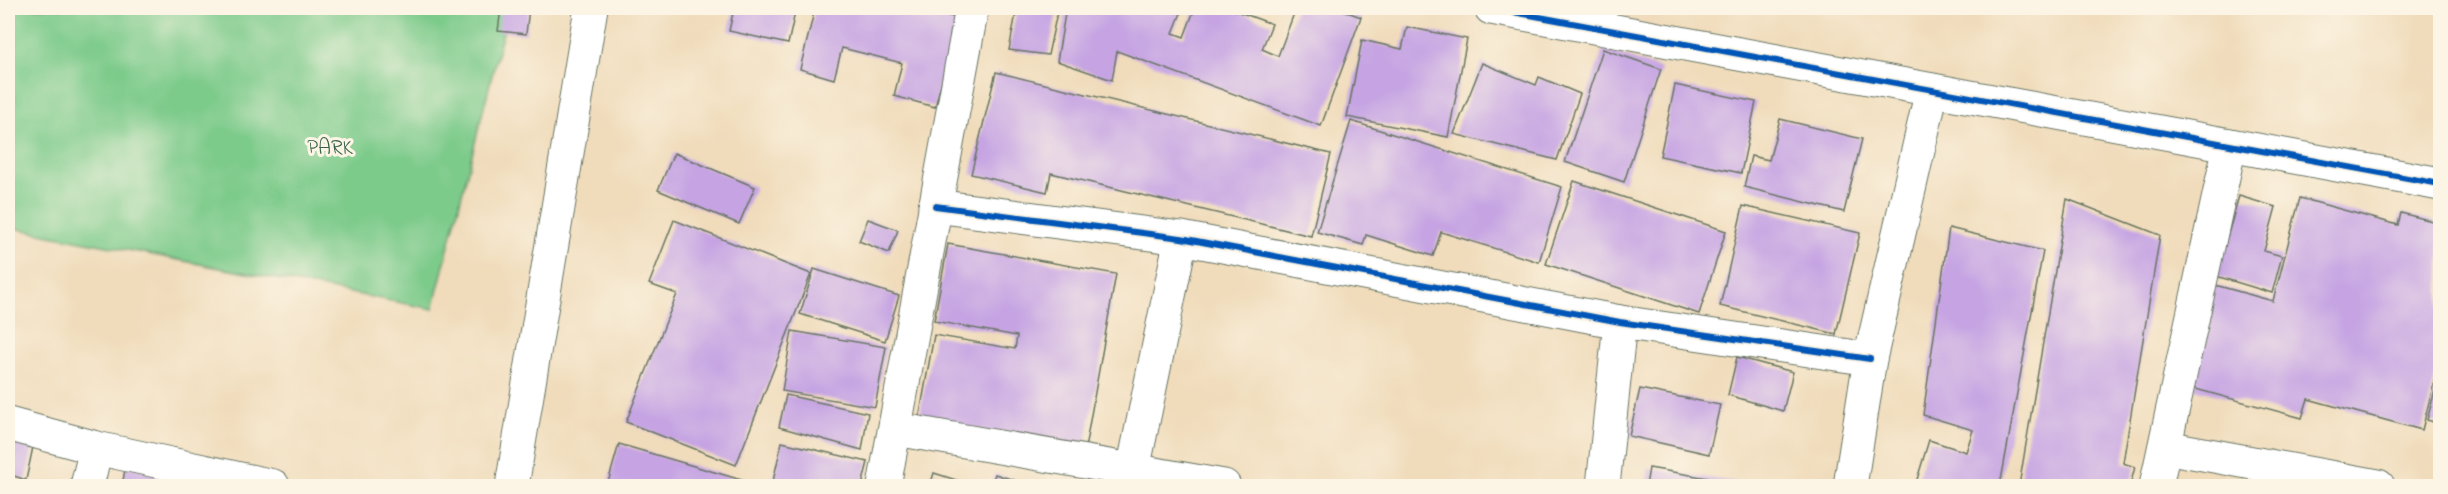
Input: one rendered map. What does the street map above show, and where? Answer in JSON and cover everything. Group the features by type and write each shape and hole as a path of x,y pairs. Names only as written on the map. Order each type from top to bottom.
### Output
{"street":[{"path":"512,486 591,8"},
{"path":"884,486 972,8"},
{"path":"1491,8 2440,184"},
{"path":"1850,486 1870,359 1932,90"},
{"path":"2156,486 2230,145"},
{"path":"935,206 1181,238 1620,322 1870,359"},
{"path":"1133,470 1181,238"},
{"path":"1603,486 1620,322"},
{"path":"8,424 233,482 273,486"},
{"path":"896,429 1224,486"},
{"path":"2165,447 2378,486"},
{"path":"87,486 96,448"}],"green space":[{"name":"PARK","path":"8,8 509,8 433,309 8,227"}],"building":[{"path":"501,8 529,8 526,34 498,31"},
{"path":"734,8 796,8 788,44 729,31"},
{"path":"815,8 916,8 958,18 935,107 894,96 902,63 842,48 834,79 800,69"},
{"path":"1017,8 1058,8 1048,55 1009,50"},
{"path":"1066,8 1183,8 1173,33 1184,37 1195,8 1228,8 1272,24 1262,49 1278,56 1296,8 1336,8 1361,17 1321,126 1117,51 1112,80 1057,61"},
{"path":"1407,27 1467,39 1448,137 1347,117 1362,40 1402,49"},
{"path":"1603,49 1661,69 1624,182 1565,162"},
{"path":"1482,63 1536,85 1539,77 1580,94 1557,160 1454,134"},
{"path":"996,72 1331,154 1311,236 1051,173 1047,192 971,174"},
{"path":"1675,85 1756,102 1741,173 1660,156"},
{"path":"1780,119 1862,139 1844,212 1744,187 1751,156 1769,160"},
{"path":"1351,121 1562,187 1539,262 1441,232 1433,256 1366,235 1363,245 1317,232"},
{"path":"674,153 755,187 739,224 658,190"},
{"path":"1574,181 1726,231 1699,314 1546,264"},
{"path":"2239,196 2276,207 2264,251 2282,256 2272,293 2216,276"},
{"path":"2300,198 2398,225 2401,213 2440,223 2440,359 2422,430 2308,399 2302,418 2188,387 2215,285 2273,301"},
{"path":"2067,199 2160,235 2123,463 2135,467 2130,486 2019,486"},
{"path":"1743,206 1860,233 1836,334 1720,306"},
{"path":"868,219 898,230 889,253 859,241"},
{"path":"674,220 811,274 736,465 626,422 677,294 649,284"},
{"path":"1949,228 2043,251 2000,486 1949,486 1930,480 1928,486 1915,486 1929,440 1966,452 1973,430 1923,415"},
{"path":"948,244 1116,274 1085,449 919,419 934,335 1015,349 1017,336 934,321"},
{"path":"814,269 899,296 885,341 800,314"},
{"path":"792,331 886,347 875,407 782,391"},
{"path":"1737,357 1793,372 1783,411 1728,395"},
{"path":"2440,372 2440,424 2427,420"},
{"path":"1640,389 1720,405 1709,454 1629,436"},
{"path":"786,395 868,413 862,450 779,427"},
{"path":"8,440 33,447 26,480 8,474"},
{"path":"782,442 868,462 862,486 795,486 773,481"},
{"path":"619,444 762,486 607,486"},
{"path":"126,464 203,486 122,486"},
{"path":"1649,468 1738,483 1737,486 1646,486"},
{"path":"934,473 975,486 930,486"},
{"path":"995,474 1033,486 991,486"}],"cycle path":[{"path":"1491,8 2440,184"},
{"path":"935,206 1181,238 1620,322 1870,359"}]}
